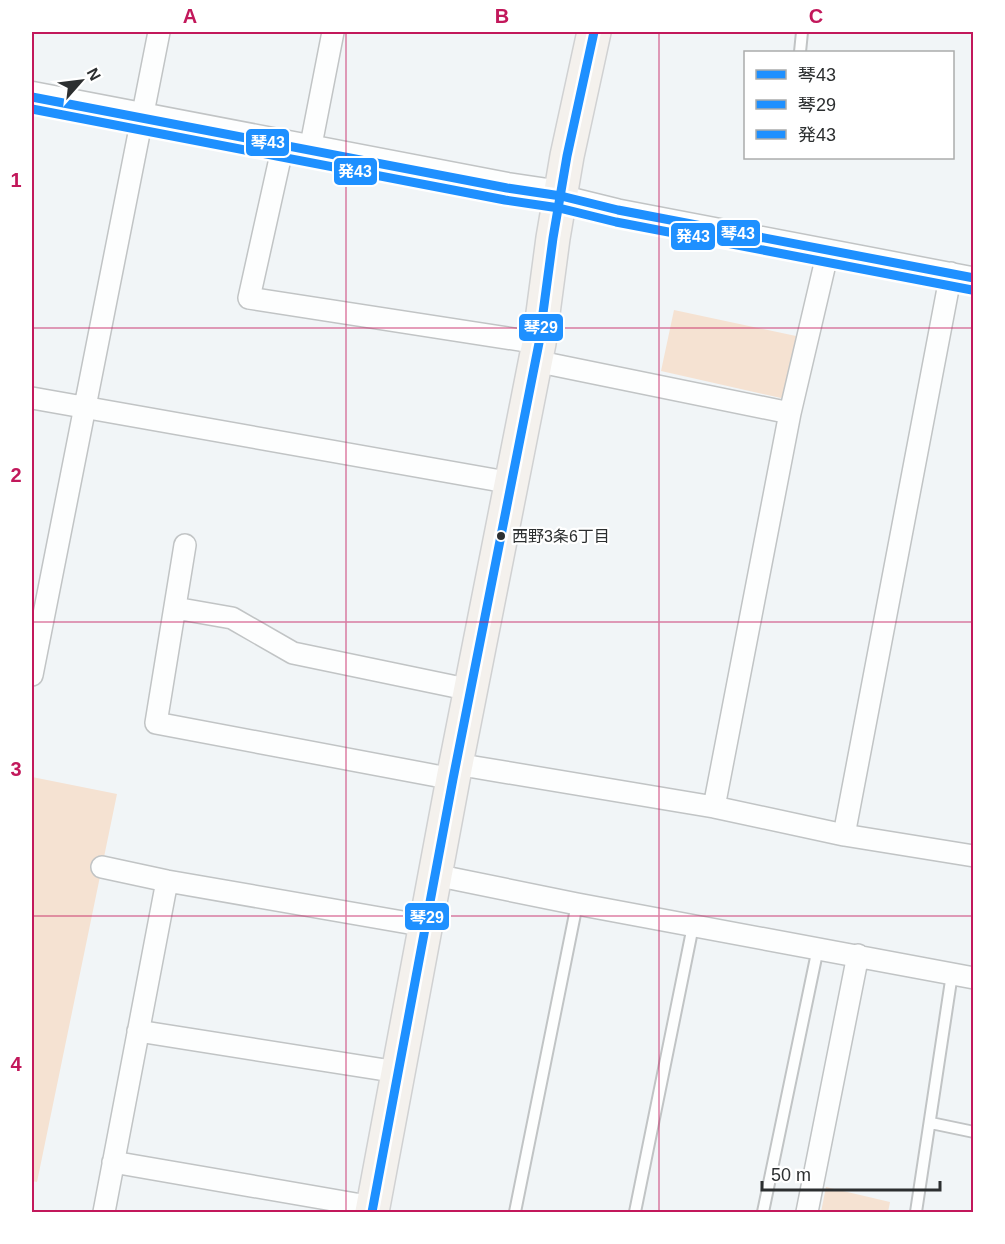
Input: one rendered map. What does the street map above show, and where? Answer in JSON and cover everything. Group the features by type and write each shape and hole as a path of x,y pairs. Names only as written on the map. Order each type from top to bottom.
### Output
{"main road":[{"path":"372,1210 537,352 567,156 594,32"}],"street":[{"path":"32,675 159,32"},
{"path":"333,32 249,298 537,352 790,414"},
{"path":"32,97 507,188 561,196 618,210 974,278"},
{"path":"714,807 790,414 828,251"},
{"path":"844,835 951,273"},
{"path":"32,398 512,483"},
{"path":"185,545 156,723 455,771 714,807 844,835 972,850"},
{"path":"175,608 232,618 293,653 471,690"},
{"path":"102,867 167,881 426,926"},
{"path":"435,875 577,904 974,978"},
{"path":"104,1212 167,881"},
{"path":"807,1212 858,955"},
{"path":"138,1031 398,1072"},
{"path":"113,1162 372,1210"}],"lane":[{"path":"800,51 802,32"},
{"path":"515,1212 577,904"},
{"path":"635,1212 693,926"},
{"path":"763,1212 818,948"},
{"path":"916,1212 952,974"},
{"path":"931,1123 974,1131"}],"shaded area":[{"path":"674,310 796,336 787,393 781,398 661,371"},
{"path":"32,777 117,794 37,1182 32,1181"},
{"path":"826,1187 890,1202 888,1212 821,1212"}],"transit line":[{"name":"琴29","path":"372,1212 453,779 539,343 567,156 594,32"},
{"name":"琴43","path":"32,97 507,188 561,196 618,210 974,278"},
{"name":"発43","path":"32,109 505,200 559,208 616,222 972,290"}],"place":[{"name":"西野3条6丁目","path":"501,536"}]}
